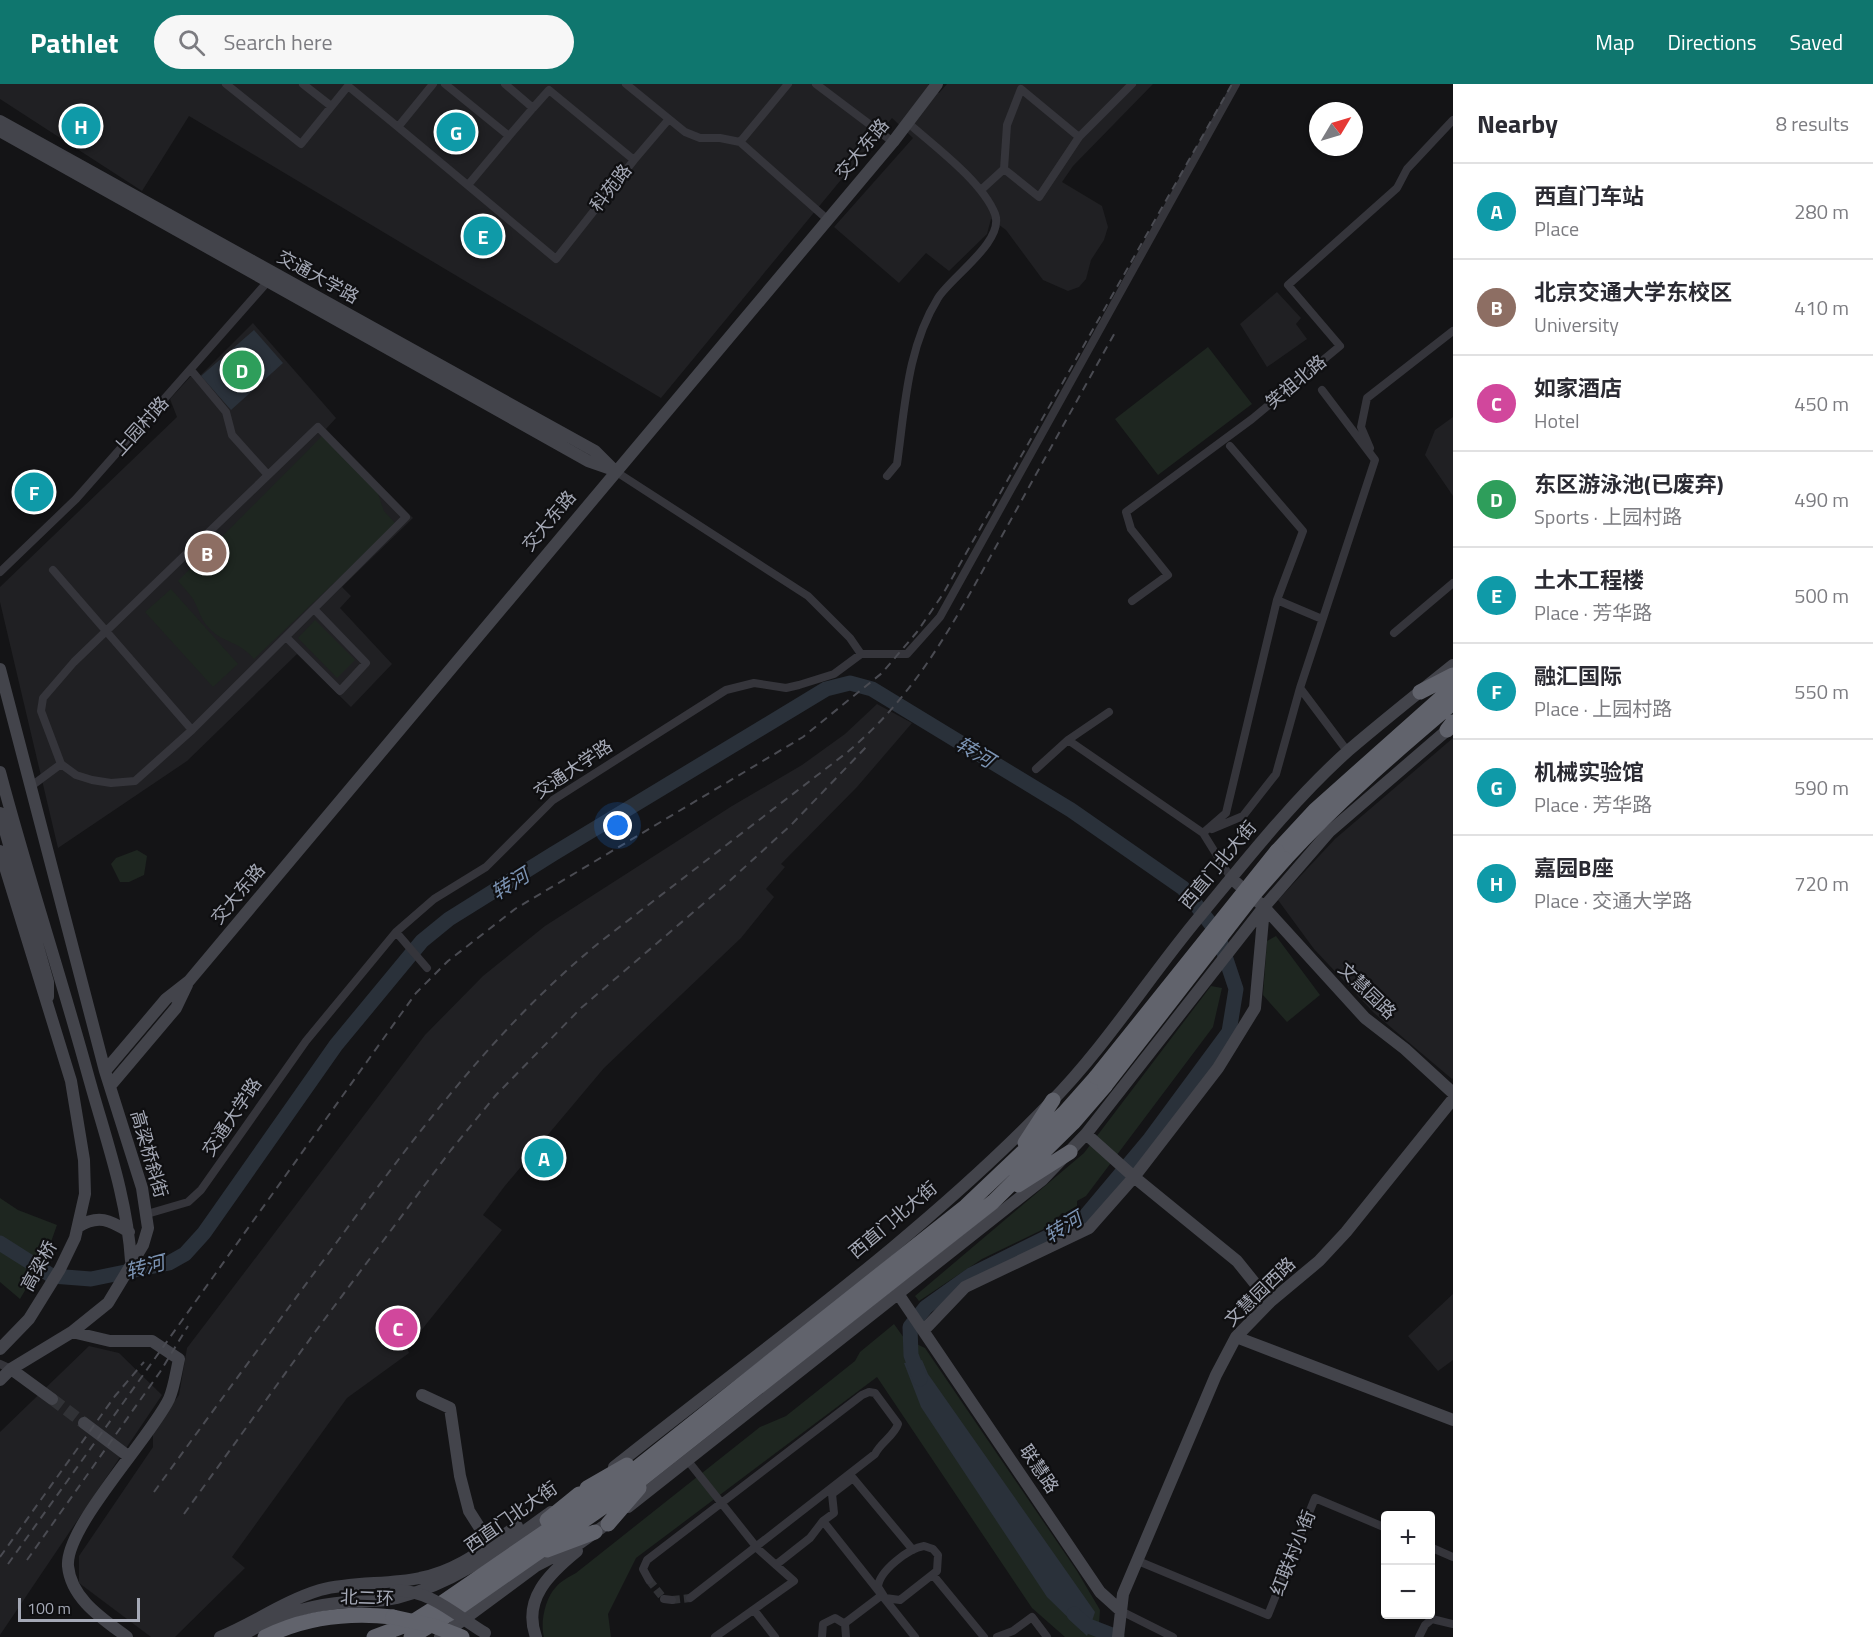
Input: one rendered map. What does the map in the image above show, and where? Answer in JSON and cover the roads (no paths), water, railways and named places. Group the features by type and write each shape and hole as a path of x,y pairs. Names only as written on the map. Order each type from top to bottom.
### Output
{"highway":[{"path":"1420,692 1453,675"},
{"name":"西直门北大街","path":"374,1637 421,1617 663,1462 993,1202 1073,1123 1100,1081 1255,893 1281,855 1339,787 1453,687"},
{"name":"西直门北大街","path":"1281,855 1370,773 1453,703"},
{"name":"西直门北大街","path":"411,1637 447,1615 966,1206 1100,1081"},
{"path":"1009,1168 1053,1100"},
{"path":"993,1202 1070,1152"},
{"path":"524,1553 552,1515 583,1491 666,1442"},
{"path":"524,1553 601,1528 663,1462"},
{"name":"北二环","path":"267,1636 290,1626 326,1617 360,1615 393,1617 434,1626 462,1637"}],"street":[{"path":"226,84 301,144 348,85 468,185 549,90 633,160"},
{"path":"303,84 332,106"},
{"path":"398,127 433,84"},
{"path":"445,84 509,136"},
{"path":"505,84 533,108"},
{"path":"626,84 685,132 700,138 720,138 740,142 826,219"},
{"path":"740,142 788,84"},
{"path":"816,84 893,142"},
{"name":"交大东路","path":"105,1071 166,999 189,981 826,219 893,142 937,84"},
{"path":"1004,169 1039,197 1079,137 1132,84"},
{"path":"861,654 907,654 939,617 1236,84"},
{"path":"981,190 1004,169 1007,125 1023,87 1079,137"},
{"name":"科苑路","path":"468,185 556,259 633,160 669,119"},
{"name":"笑祖北路","path":"1132,601 1168,575 1131,529 1126,512 1252,419 1340,346 1288,285 1397,188 1407,169 1453,120"},
{"name":"交通大学路","path":"0,121 271,277"},
{"path":"887,476 897,464 910,363 930,312 946,286 979,256 993,233 996,216 981,190 908,122"},
{"name":"交通大学路","path":"0,131 595,451 615,471 808,596 850,638 861,654 834,674 800,685 786,688 753,683 726,690 553,800 486,867 434,899 396,932 306,1041 214,1175 201,1190 188,1202 147,1214"},
{"name":"上园村路","path":"0,572 76,499 271,277"},
{"path":"1203,833 1243,816 1276,774 1300,688 1375,460 1361,426 1367,398 1453,331"},
{"path":"191,370 226,412 232,435 268,476"},
{"path":"1322,390 1375,460"},
{"path":"318,427 406,517 314,609 192,730 135,781 111,783 92,780 76,775 61,764 41,711 43,698 106,631 318,427"},
{"path":"1203,833 1226,813 1277,600 1303,531 1230,446"},
{"path":"53,570 192,730"},
{"path":"1394,633 1453,583"},
{"path":"1277,600 1322,619"},
{"path":"286,637 340,691 366,663 314,609"},
{"name":"西直门北大街","path":"240,1637 270,1620 297,1610 328,1604 394,1598 445,1582 472,1568 583,1491 821,1306 986,1168 1053,1100 1125,1014 1198,917 1291,808 1348,752 1453,665"},
{"name":"高梁桥斜街","path":"0,669 105,1071 142,1188 148,1228 143,1245 131,1261"},
{"path":"1300,688 1348,752"},
{"path":"1036,769 1068,740 1109,712"},
{"path":"536,1637 532,1616 542,1585 551,1573 601,1528 1042,1180 1086,1134 1264,907 1329,832 1451,726"},
{"path":"1068,740 1203,833 1231,879"},
{"path":"30,787 61,764"},
{"name":"高梁桥斜街","path":"0,772 32,890 67,994 88,1076 121,1186 129,1232 131,1261"},
{"path":"0,813 48,981 49,1011"},
{"path":"0,851 74,1096 84,1160 85,1194 76,1233"},
{"path":"1254,852 1286,881"},
{"name":"文慧园路","path":"1231,879 1264,907 1365,1018 1405,1049 1453,1093"},
{"path":"1215,899 1245,933"},
{"path":"922,1328 965,1287 1089,1228 1136,1175 1218,1068 1255,1008 1264,907"},
{"path":"396,932 425,965"},
{"name":"交大东路","path":"110,1086 176,1008 189,981"},
{"path":"71,1081 105,1071"},
{"path":"74,1096 110,1086"},
{"name":"文慧园西路","path":"1119,1633 1123,1594 1216,1375 1236,1337 1270,1302 1319,1261 1346,1232 1453,1099"},
{"path":"1086,1134 1237,1261 1270,1302"},
{"path":"76,1233 99,1218 109,1219 129,1232"},
{"name":"高梁桥","path":"0,1349 34,1311 76,1233"},
{"path":"0,1380 5,1366 72,1332 108,1303 131,1261"},
{"name":"联慧路","path":"899,1294 1100,1592 1121,1611 1173,1637"},
{"path":"72,1332 110,1341 152,1341 179,1359 169,1399 128,1456 72,1544 68,1564 72,1580 81,1597 128,1637"},
{"path":"1236,1337 1453,1420"},
{"path":"5,1366 52,1399"},
{"path":"649,1580 644,1569 647,1560 868,1392 875,1394 897,1423 896,1430 881,1442 875,1454 690,1598"},
{"path":"422,1395 450,1408 460,1476 470,1511 490,1544"},
{"path":"84,1423 128,1456"},
{"path":"688,1461 756,1546 794,1581 715,1637"},
{"path":"777,1564 810,1538 834,1513 832,1494 853,1478 913,1550"},
{"name":"红联村小街","path":"1138,1560 1268,1615 1315,1498 1381,1526"},
{"path":"220,1637 284,1605 334,1587 427,1577 462,1564 522,1523 551,1512"},
{"path":"824,1521 915,1637"},
{"path":"440,1637 536,1566 601,1528"},
{"path":"924,1546 936,1552 939,1565 933,1575 900,1600 890,1600 882,1595 878,1586 881,1576 913,1550 924,1546"},
{"path":"1435,1549 1453,1557"},
{"path":"933,1575 984,1637"},
{"path":"284,1605 339,1594 408,1590 422,1594 488,1635"},
{"path":"845,1623 882,1595"},
{"path":"754,1610 775,1637"},
{"path":"998,1637 1014,1630 1032,1617 1047,1637"},
{"path":"821,1637 821,1629 827,1620 837,1618 845,1623"},
{"path":"1419,1637 1424,1626 1432,1619 1453,1624"},
{"path":"845,1623 846,1637"}],"waterway":[{"name":"转河","path":"0,1243 52,1276 91,1279 169,1263 185,1254 204,1233 336,1045 422,941 449,919 553,854 826,689 850,683 872,689 1071,810 1183,888 1217,932 1236,989 1229,1032 1150,1139 1082,1220 971,1275 926,1307 910,1327 911,1355 920,1379"},
{"name":"转河","path":"1074,1614 1086,1625 1117,1637"}],"tunnel":[{"path":"52,1399 84,1423"},
{"path":"649,1580 664,1599"},
{"path":"672,1600 690,1598"}],"railway":[{"path":"8,1564 416,993 448,961 515,909 803,737 882,673 917,632 943,594 1232,84"},
{"path":"154,1492 403,1154 495,1042 528,1007 600,942 845,754 896,704 918,676 956,618 1117,329"},
{"path":"184,1514 315,1332 451,1150 496,1095 581,1008 724,886 791,825 869,744"},
{"path":"27,1560 160,1372 188,1326"},
{"path":"0,1557 115,1396 144,1362"}],"place":[{"name":"嘉园B座","path":"81,126"},
{"name":"机械实验馆","path":"456,132"},
{"name":"土木工程楼","path":"483,236"},
{"name":"东区游泳池(已废弃)","path":"242,370"},
{"name":"融汇国际","path":"34,492"},
{"name":"北京交通大学东校区","path":"207,553"},
{"name":"西直门车站","path":"544,1158"},
{"name":"如家酒店","path":"398,1328"}]}
